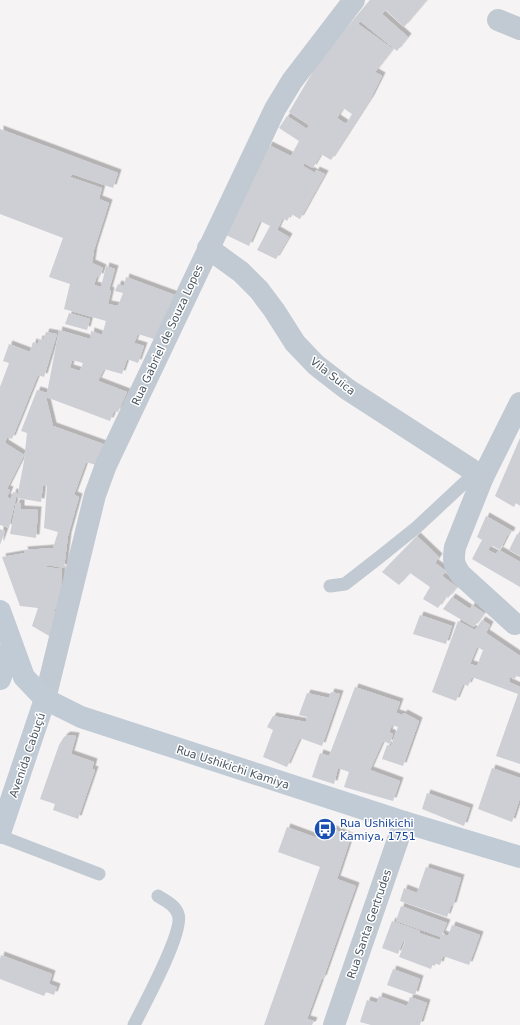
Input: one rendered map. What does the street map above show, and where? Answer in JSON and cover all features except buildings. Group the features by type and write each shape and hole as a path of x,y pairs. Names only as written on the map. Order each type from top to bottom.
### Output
{"main road":[{"name":"Rua Ushikichi Kamiya","path":"0,611 24,677 46,699 81,718 520,858"},
{"path":"0,679 12,645"},
{"name":"Avenida Cabuçú","path":"0,834 46,699"}],"street":[{"name":"Rua Gabriel de Souza Lopes","path":"46,699 95,495 106,465 275,109 292,81 354,0"},
{"path":"498,20 520,29"},
{"name":"Vila Suica","path":"208,248 242,272 259,290 295,343 316,365 346,388 480,474"},
{"path":"515,624 461,575 454,566 453,558 455,547 480,474 520,403"},
{"name":"Rua Santa Gertrudes","path":"334,1025 404,822"}],"lane":[{"path":"330,586 345,584 418,527 480,474"},
{"path":"0,834 99,874"},
{"path":"134,1025 172,945 178,928 179,915 172,904 158,896"}],"place":[{"name":"Rua Ushikichi Kamiya, 1751","path":"325,829"}]}
